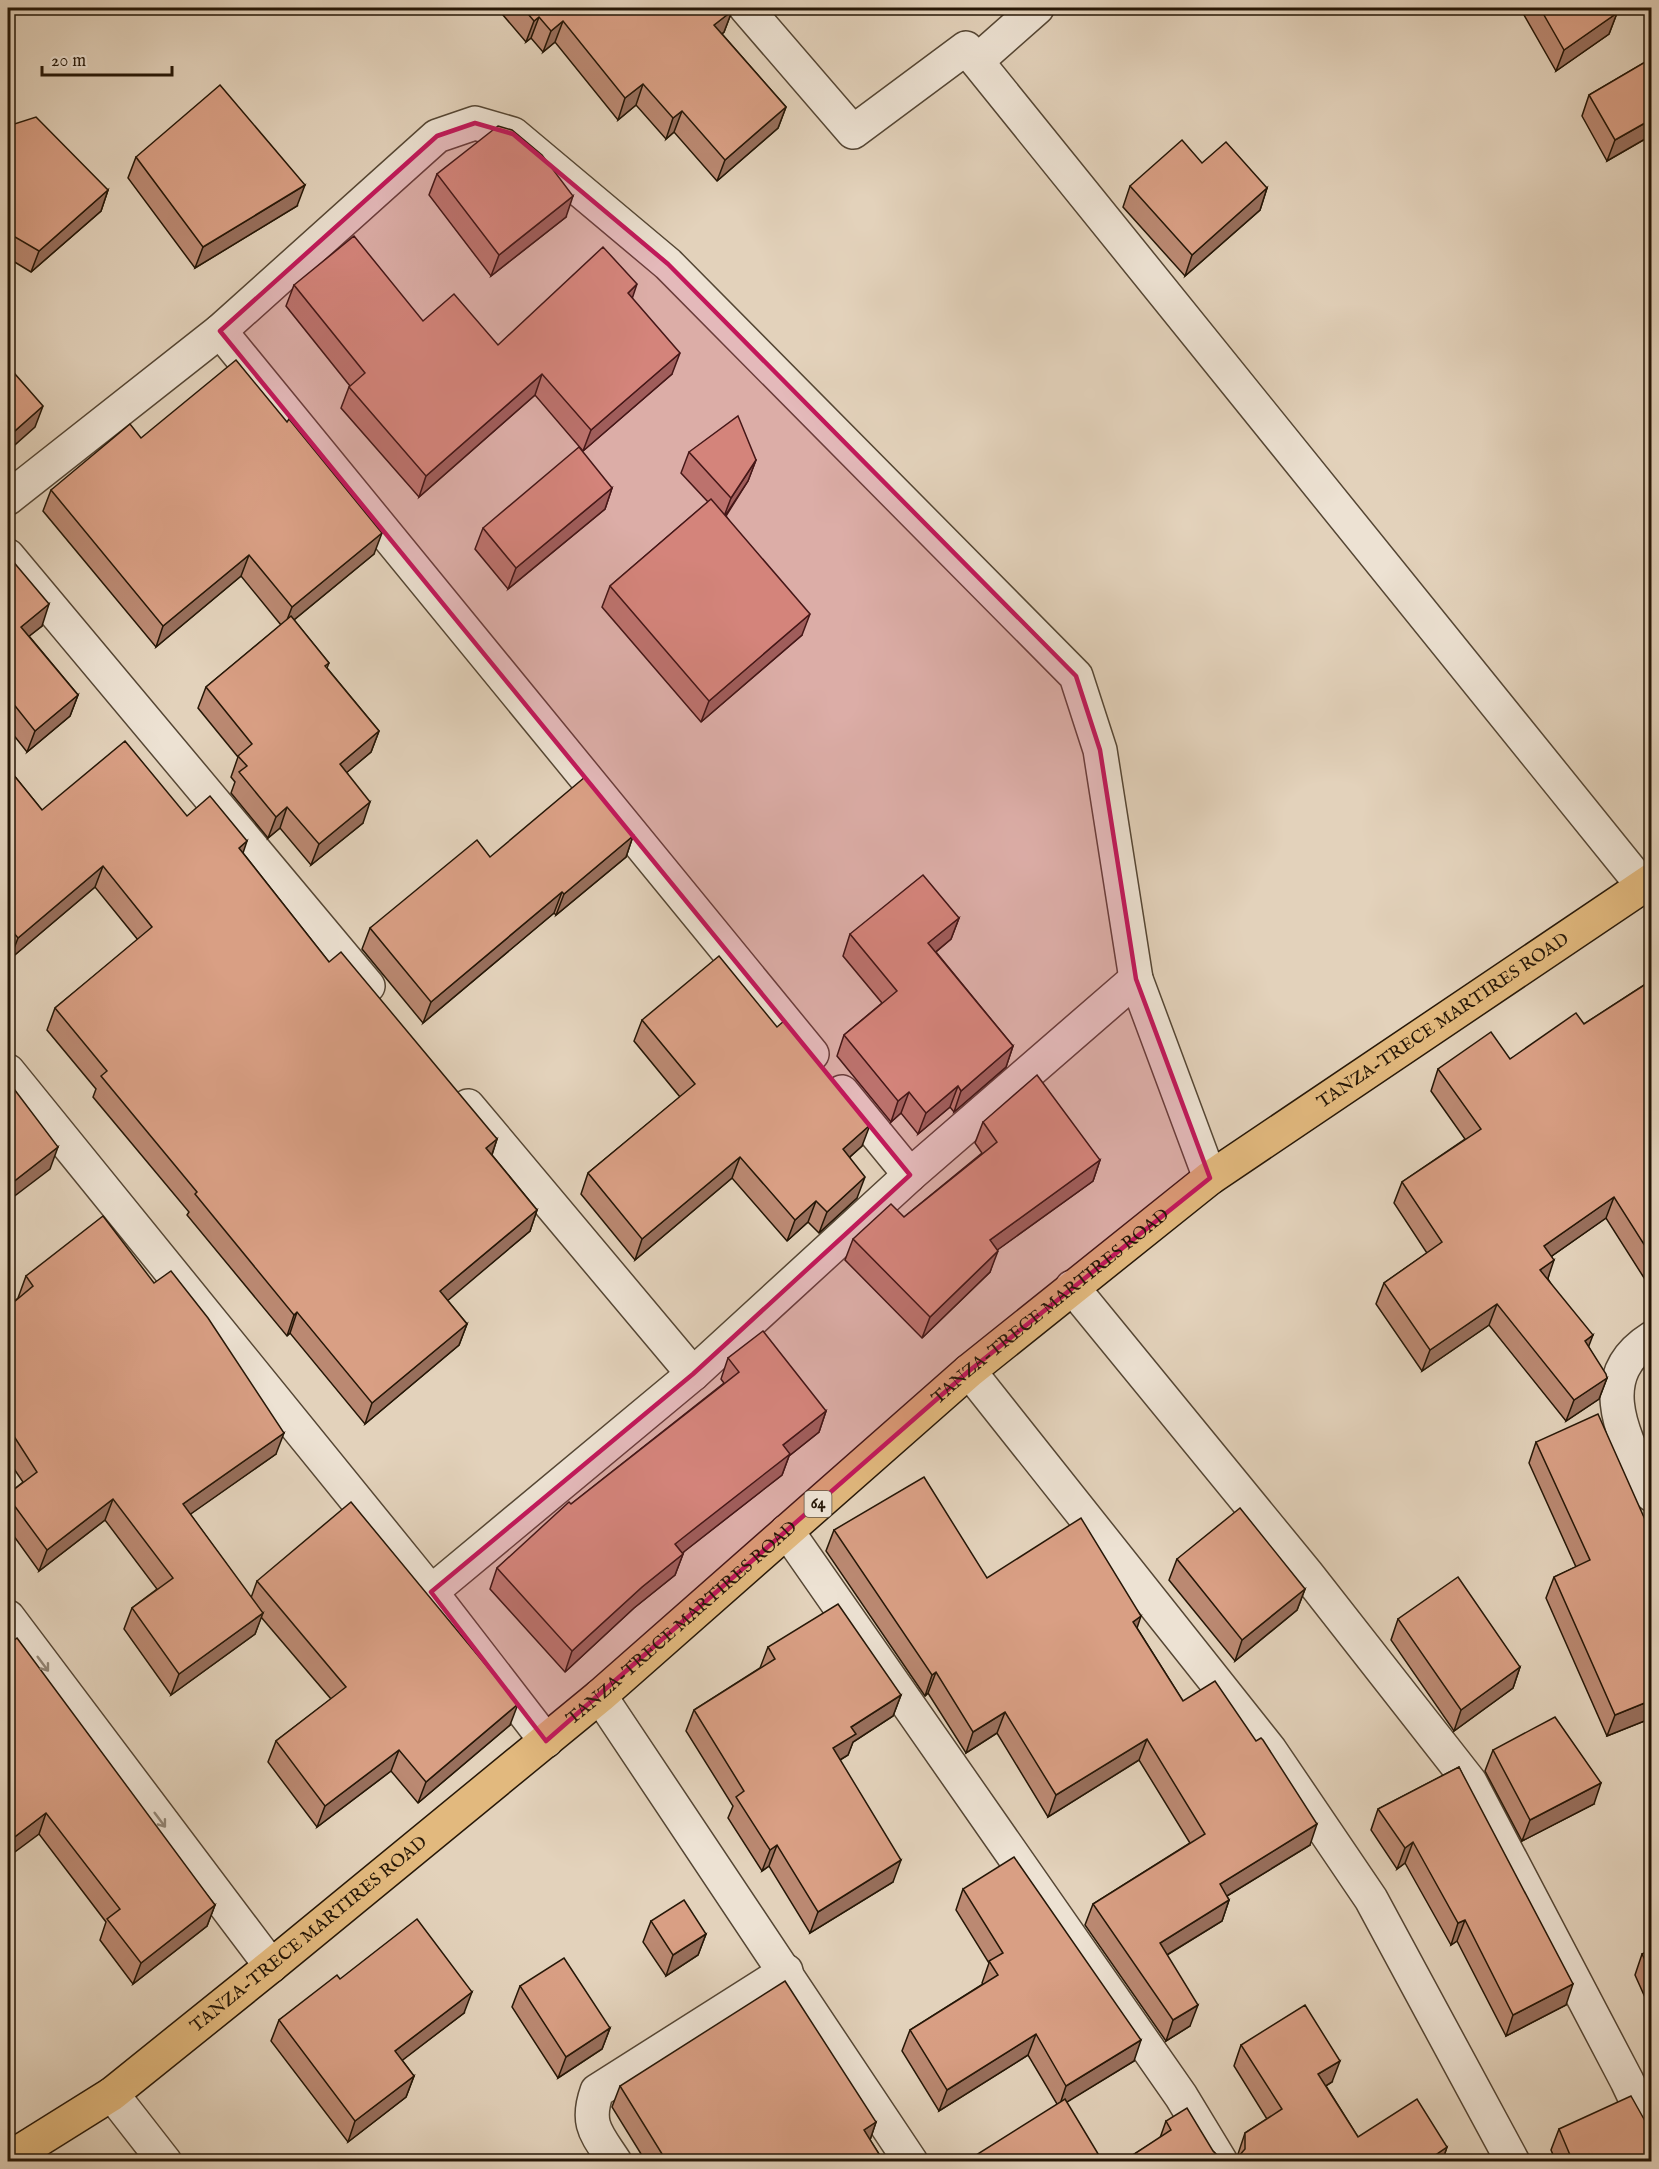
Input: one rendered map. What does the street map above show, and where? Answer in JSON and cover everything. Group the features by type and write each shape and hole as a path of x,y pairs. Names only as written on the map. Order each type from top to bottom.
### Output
{"main road":[{"name":"TANZA-TRECE MARTIRES ROAD","path":"8,2159 112,2094 271,1966 600,1696 969,1371 1210,1178 1647,883"}],"street":[{"path":"746,8 853,132 966,48 1647,883"},
{"path":"977,61 1037,8"},
{"path":"8,498 220,331 437,136 475,123 513,134 668,264 1076,676 1100,750 1136,979 1210,1178"},
{"path":"220,331 910,1175"},
{"path":"8,556 385,1006"},
{"path":"431,1592 693,1374 910,1175 1136,979"},
{"path":"8,1071 431,1592 546,1741"},
{"path":"446,1080 693,1374"},
{"path":"1072,1287 1307,1574 1470,1782 1652,2134"},
{"path":"1652,1338 1630,1356 1620,1375 1615,1396 1622,1431 1652,1495"},
{"path":"969,1371 1270,1750 1371,1899 1513,2162"},
{"path":"787,1531 1181,2096 1221,2162"},
{"path":"8,1617 271,1966"},
{"path":"600,1696 786,1971 911,2162"},
{"path":"615,2162 593,2128 591,2109 597,2091 786,1971"},
{"path":"112,2094 165,2162"}],"highlighted area":[{"path":"475,123 513,134 668,264 1076,676 1100,750 1136,979 1210,1178 969,1371 546,1741 431,1592 693,1374 910,1175 220,331 437,136"}],"building":[{"path":"523,8 729,8 732,11 714,25 786,107 725,160 682,111 673,118 643,84 625,98 563,21 551,31 539,17 534,21"},
{"path":"1540,8 1614,8 1617,13 1564,50"},
{"path":"1652,58 1652,119 1615,140 1589,95"},
{"path":"220,85 305,185 203,247 136,157"},
{"path":"36,117 108,190 39,251 8,234 8,126"},
{"path":"498,126 512,130 542,155 573,196 499,255 437,174"},
{"path":"1182,140 1202,163 1226,142 1267,188 1192,255 1130,186"},
{"path":"354,236 423,321 454,294 498,345 603,247 637,284 628,293 680,353 591,430 542,374 426,476 349,387 365,373 294,285"},
{"path":"236,360 287,422 289,419 382,533 292,607 249,555 163,626 51,490 130,424 141,438"},
{"path":"8,366 43,406 8,437"},
{"path":"738,416 756,460 731,498 689,452"},
{"path":"579,447 612,488 516,568 483,528"},
{"path":"711,499 810,614 709,701 610,586"},
{"path":"11,559 49,604 21,627 78,695 35,731 8,697 8,562"},
{"path":"291,616 329,663 325,666 379,731 340,764 370,802 319,844 287,807 276,817 239,772 247,766 238,756 252,744 206,687"},
{"path":"125,741 187,816 210,796 247,841 239,848 329,962 341,952 497,1139 486,1148 537,1210 440,1291 467,1324 372,1403 297,1312 294,1315 195,1194 197,1192 101,1076 107,1071 55,1008 152,927 103,866 18,938 8,926 8,768 42,810"},
{"path":"585,777 633,836 564,894 562,892 431,1002 370,928 477,840 490,857"},
{"path":"923,875 959,918 928,943 1013,1046 961,1091 958,1086 926,1113 909,1092 898,1101 844,1035 897,991 850,934"},
{"path":"719,956 777,1027 784,1021 870,1125 843,1149 865,1177 827,1212 816,1201 795,1220 740,1157 642,1239 588,1173 695,1084 642,1020"},
{"path":"1652,980 1652,1257 1614,1197 1544,1246 1554,1260 1540,1270 1593,1335 1585,1341 1607,1378 1574,1400 1497,1304 1430,1350 1384,1283 1442,1242 1402,1182 1481,1129 1438,1069 1491,1032 1510,1059 1576,1013 1584,1024"},
{"path":"1037,1075 1100,1160 990,1240 998,1251 930,1317 853,1239 891,1204 904,1217 997,1142 983,1122"},
{"path":"8,1081 58,1147 8,1186"},
{"path":"103,1216 154,1283 171,1271 208,1318 284,1433 183,1504 263,1613 179,1674 132,1608 173,1578 113,1499 47,1550 8,1497 8,1494 37,1472 8,1427 8,1307 33,1286 26,1276"},
{"path":"763,1331 826,1411 783,1445 790,1454 675,1544 683,1554 642,1587 572,1651 497,1568 569,1502 571,1504 739,1372 728,1358"},
{"path":"1598,1414 1652,1532 1652,1700 1615,1715 1554,1577 1590,1560 1536,1442"},
{"path":"924,1477 987,1578 1081,1518 1141,1616 1133,1622 1183,1701 1215,1681 1256,1741 1261,1738 1263,1740 1317,1824 1220,1884 1229,1900 1160,1943 1198,2005 1173,2020 1093,1904 1205,1834 1147,1739 1056,1795 1005,1712 973,1732 936,1672 932,1675 834,1530"},
{"path":"351,1502 518,1704 426,1782 399,1750 325,1806 276,1741 346,1687 257,1581"},
{"path":"1240,1508 1305,1589 1242,1640 1177,1559"},
{"path":"1458,1577 1520,1667 1461,1710 1398,1619"},
{"path":"838,1604 901,1695 851,1727 856,1734 833,1748 901,1860 818,1912 777,1845 770,1850 736,1797 744,1791 694,1710 775,1659 768,1647"},
{"path":"17,1638 215,1905 141,1963 107,1919 120,1909 46,1813 8,1842 8,1645"},
{"path":"1555,1717 1601,1783 1530,1820 1493,1750"},
{"path":"1459,1767 1573,1984 1513,2015 1465,1920 1458,1923 1413,1842 1405,1848 1378,1809"},
{"path":"1014,1857 1141,2040 1066,2086 1036,2034 947,2090 910,2030 998,1975 989,1961 1003,1953 963,1889"},
{"path":"684,1900 706,1934 673,1955 651,1921"},
{"path":"417,1919 472,1992 395,2051 414,2076 355,2121 279,2020 337,1975 340,1979"},
{"path":"1652,1950 1652,1974 1642,1954"},
{"path":"564,1958 610,2028 566,2057 520,1986"},
{"path":"785,1981 876,2122 864,2130 884,2162 667,2162 620,2086"},
{"path":"1305,2005 1340,2061 1318,2074 1358,2137 1417,2099 1447,2147 1425,2162 1122,2162 1171,2130 1166,2121 1187,2108 1219,2157 1228,2160 1238,2157 1245,2149 1245,2133 1282,2109 1241,2045"},
{"path":"1631,2096 1649,2128 1652,2129 1652,2162 1573,2162 1559,2129"},
{"path":"1065,2099 1103,2162 965,2162"}]}
